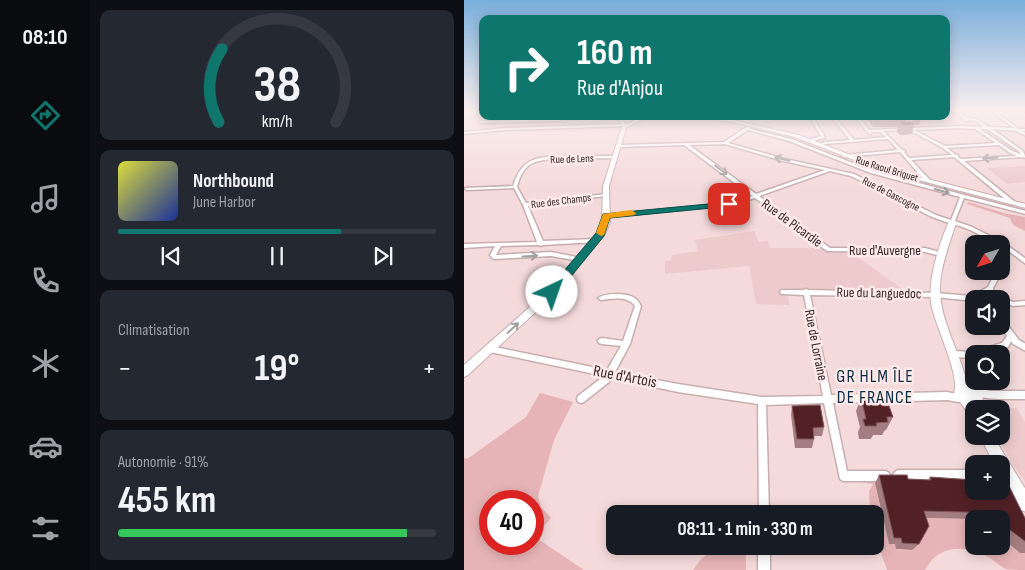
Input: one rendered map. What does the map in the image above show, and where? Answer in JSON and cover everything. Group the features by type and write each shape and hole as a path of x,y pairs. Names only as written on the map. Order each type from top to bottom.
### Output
{"street":[{"path":"464,372 552,292 604,228 606,216 605,195 622,136"},
{"path":"619,146 725,143 736,136"},
{"path":"776,136 872,172 961,198 1025,213"},
{"name":"Rue Raoul Briquet","path":"786,136 810,141 844,156 928,181 1025,206"},
{"path":"810,141 823,137 822,136"},
{"path":"849,136 854,141"},
{"path":"873,136 877,139"},
{"path":"886,136 903,151 928,181"},
{"path":"921,136 957,156 1013,203"},
{"path":"987,136 1023,157"},
{"path":"999,136 1022,152 1023,157"},
{"path":"819,145 889,138"},
{"name":"Rue de Gascogne","path":"725,143 784,160 858,177 934,216 985,235"},
{"name":"Rue de Picardie","path":"685,144 829,250"},
{"path":"944,147 999,144"},
{"path":"844,156 903,151"},
{"path":"909,159 957,156"},
{"name":"Rue de Lens","path":"515,187 516,180 529,164 540,160 615,157"},
{"path":"961,160 1023,157"},
{"path":"606,216 729,204 830,170"},
{"name":"Rue des Champs","path":"467,189 515,187 525,205 605,195"},
{"path":"961,198 941,254 937,272 935,294 944,330 970,398 1025,395"},
{"path":"525,205 541,244"},
{"path":"464,246 595,241"},
{"path":"498,246 493,255 494,257 550,254 580,259"},
{"name":"Rue d'Auvergne","path":"829,250 925,250 941,254"},
{"name":"Rue de Gascogne","path":"1012,251 1025,262"},
{"path":"987,290 994,280"},
{"name":"Rue de Lorraine","path":"806,291 826,399 843,476 965,475"},
{"name":"Rue du Languedoc","path":"783,292 935,294 965,298"},
{"path":"581,399 603,384 610,374 626,344 638,306 630,297 601,298"},
{"path":"1010,303 1025,304"},
{"path":"1006,345 1011,336 1025,348"},
{"path":"602,341 626,344"},
{"name":"Rue d'Artois","path":"490,349 678,388 762,401 948,396 970,398"},
{"path":"953,354 965,355"},
{"path":"762,401 764,505"},
{"path":"1010,480 1025,505"},
{"path":"764,555 764,570"}],"shaded area":[{"path":"1026,166 1025,182 1007,184 987,168"},
{"path":"968,202 1025,217 1025,231 1014,225 1010,218 967,204"},
{"path":"754,231 759,242 768,241 770,248 854,248 859,258 905,291 780,288 781,294 788,294 789,305 756,304 749,266 665,274 665,261 671,260 672,255 698,251 695,240"},
{"path":"540,393 573,402 554,440 540,490 479,490 479,555 544,555 544,543 584,570 464,570 464,458 467,459 526,417"},
{"path":"1010,408 1017,408 1025,422 1025,482 1002,445 1010,445"},
{"path":"874,479 880,505 870,505 869,491 873,484 847,480"},
{"path":"544,510 551,518 544,526"},
{"path":"918,518 965,519 965,549 955,549 938,555 925,570 887,570 882,555 884,555 884,522 889,544 895,544 897,550 912,550"},
{"path":"1010,545 1020,553 1025,553 1025,570 1006,569 984,555 1010,555"},
{"path":"707,555 746,555 746,570 693,570 702,558"}],"building":[{"path":"861,398 873,398 874,401 881,401 883,406 889,406 893,417 887,417 888,422 876,423 877,426 865,426 863,419 866,419"},
{"path":"820,405 824,427 813,428 814,439 797,439 792,406"},
{"path":"879,475 907,475 908,479 931,480 930,477 965,479 965,500 1010,500 1010,488 1026,520 1026,542 1010,530 1010,510 965,510 965,512 924,511 929,526 919,544 902,543 901,538 894,538"}],"slow traffic":[{"path":"601,233 606,222 606,216 631,213"}],"district":[{"name":"GR HLM ÎLE DE FRANCE","path":"875,386"}],"route":[{"path":"552,292 600,234 604,228 606,216 729,204"}]}
